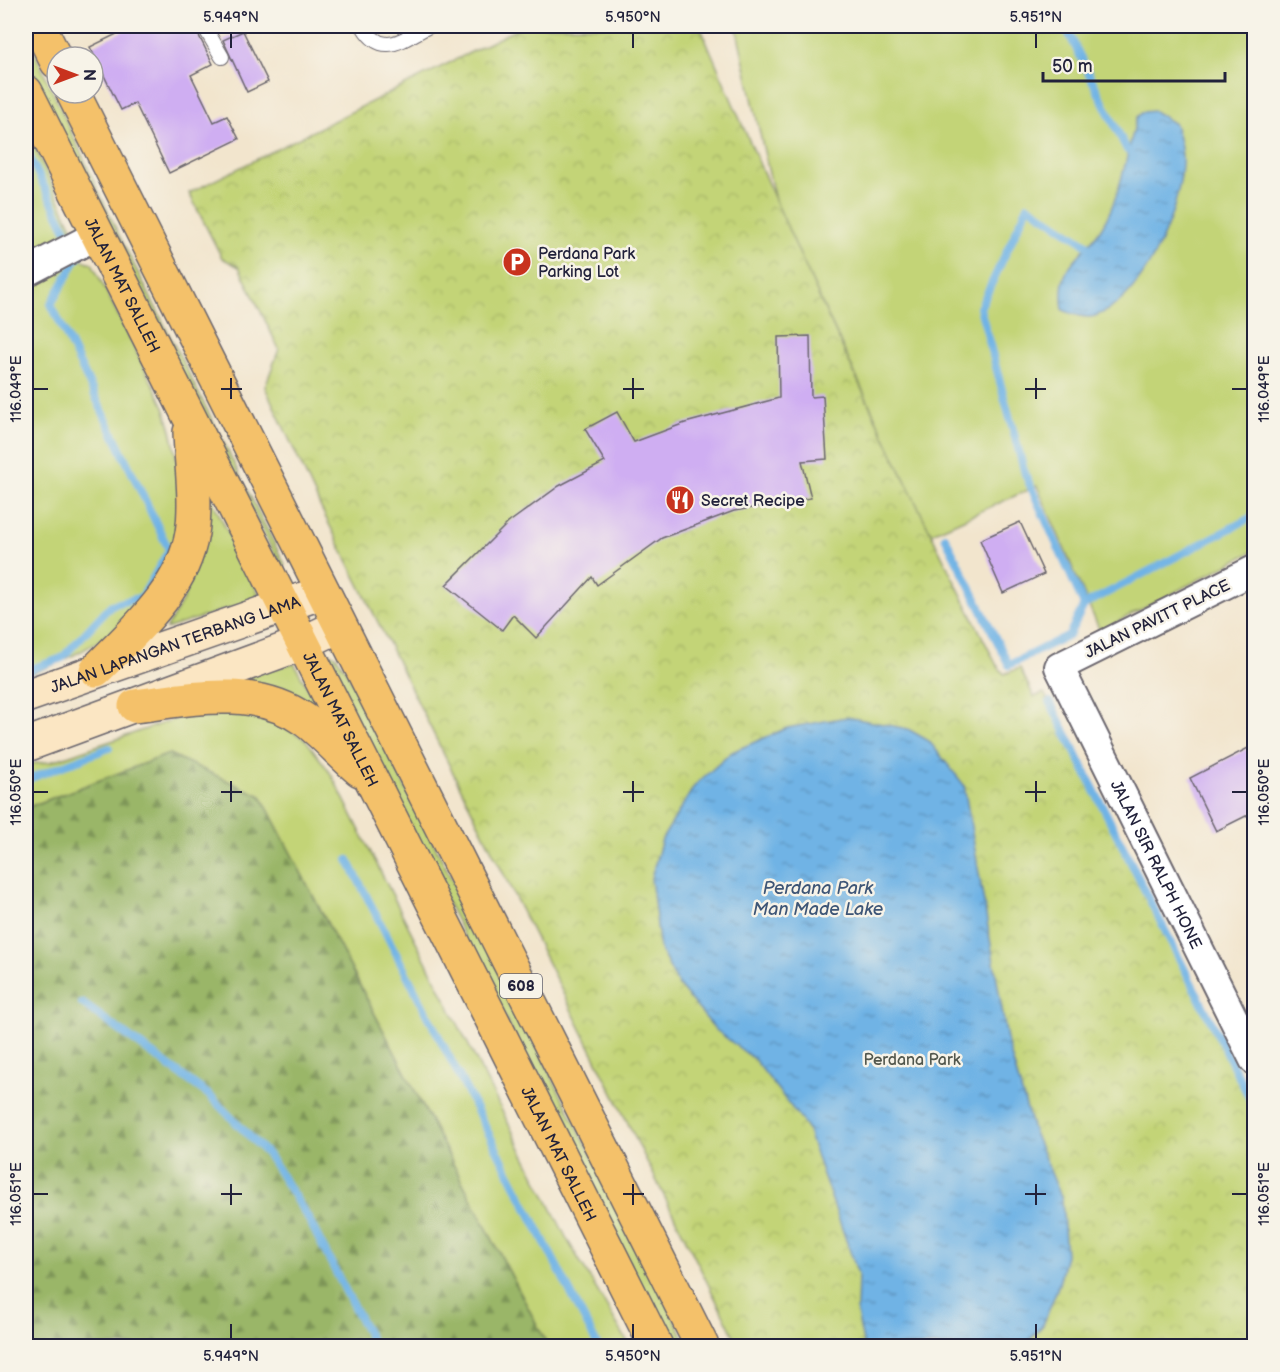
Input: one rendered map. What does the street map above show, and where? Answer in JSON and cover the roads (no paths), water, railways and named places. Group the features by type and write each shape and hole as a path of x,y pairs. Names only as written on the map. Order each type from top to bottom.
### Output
{"main road":[{"path":"39,26 48,45"},
{"name":"JALAN MAT SALLEH","path":"26,92 189,421 286,607 656,1347"},
{"path":"79,105 322,592"},
{"path":"96,670 158,606 179,571 192,534 189,421"},
{"name":"JALAN LAPANGAN TERBANG LAMA","path":"26,696 96,670 286,607 322,592"},
{"name":"608","path":"322,592 702,1347"},
{"path":"26,745 303,643 339,626"},
{"path":"135,706 221,696 280,705 306,721 370,778"}],"street":[{"path":"26,272 97,235"},
{"name":"JALAN PAVITT PLACE","path":"1059,667 1254,570"},
{"name":"JALAN SIR RALPH HONE","path":"1059,667 1254,1060"}],"lane":[{"path":"204,26 222,57"},
{"path":"363,26 369,36 380,44 391,45 429,26"}],"water":[{"path":"1154,111 1175,124 1182,160 1174,206 1156,252 1129,292 1113,307 1091,317 1079,316 1063,310 1063,282 1072,263 1094,238 1109,215 1119,188 1137,117 1143,112"},
{"name":"Perdana Park Man Made Lake","path":"847,717 908,729 929,741 964,785 1008,1045 1033,1130 1062,1199 1066,1255 1059,1284 1043,1325 1024,1346 864,1346 857,1313 858,1274 806,1126 755,1060 716,1030 679,986 660,949 651,878 662,839 695,785 732,752 787,728"}],"waterway":[{"path":"1065,26 1127,150"},
{"path":"26,150 66,230"},
{"path":"1084,605 1025,474 980,308 1028,206 1087,245"},
{"path":"26,671 62,658 111,605 142,597 169,550 51,304 79,255"},
{"path":"945,537 1009,665 1069,635 1084,605 1254,516"},
{"path":"1050,702 1254,1107"},
{"path":"26,780 109,748"},
{"path":"348,860 598,1346"},
{"path":"82,1003 209,1095 269,1156 308,1218 374,1346"}],"place":[{"name":"Perdana Park Parking Lot","path":"517,262"},
{"name":"Secret Recipe","path":"680,500"}],"park label":[{"name":"Perdana Park","path":"912,1059"}]}
